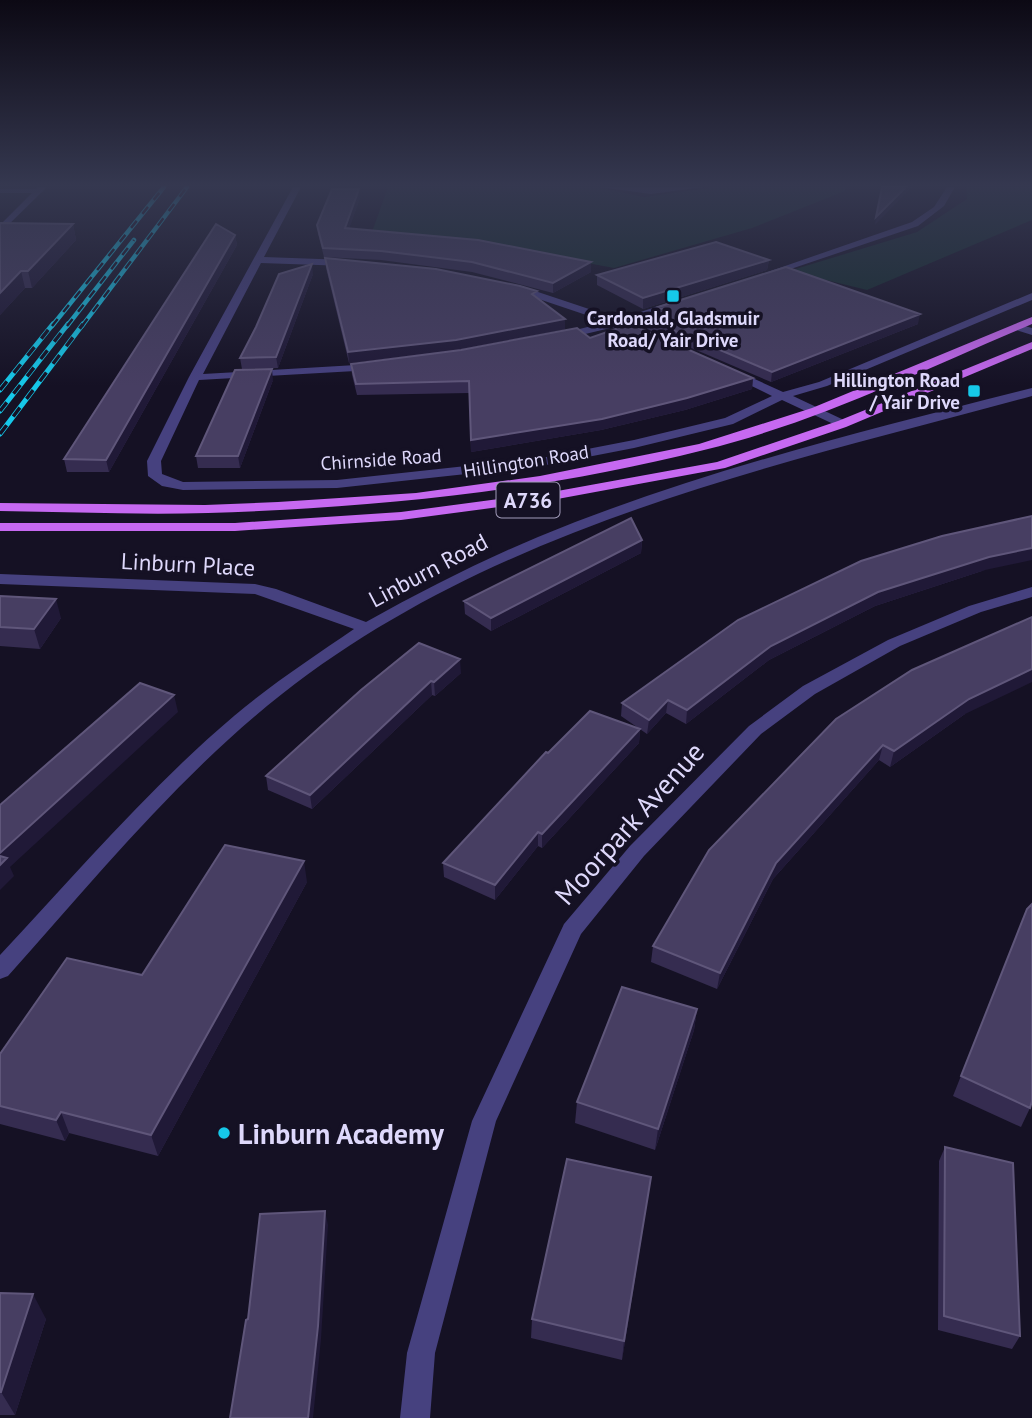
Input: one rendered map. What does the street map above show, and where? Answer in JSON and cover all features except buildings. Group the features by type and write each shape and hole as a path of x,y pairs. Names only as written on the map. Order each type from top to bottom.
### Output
{"main road":[{"name":"Hillington Road","path":"0,507 205,509 415,497 540,480 690,450 816,411 1032,320"},
{"name":"Hillington Road","path":"0,527 235,527 401,516 552,496 720,465 842,424 1032,345"}],"street":[{"name":"Chirnside Road","path":"262,253 195,377 154,461 155,476 167,483 183,486 337,484 439,475 541,461 634,444 729,421 784,396 823,384 1032,296"},
{"path":"751,279 828,253"},
{"path":"258,260 362,264"},
{"path":"500,284 539,294 642,333"},
{"path":"542,340 618,323 698,297"},
{"path":"1017,327 1032,332"},
{"path":"195,377 380,366"},
{"path":"724,368 842,424"},
{"name":"Linburn Road","path":"0,970 186,769 278,689 367,628 481,566 571,528 690,488 1032,392"},
{"name":"Linburn Place","path":"0,579 255,589 271,592 367,628"},
{"name":"Moorpark Avenue","path":"415,1418 421,1353 484,1121 572,930 637,851 755,730 808,690 894,643 975,609 1032,592"}],"green space":[{"path":"534,253 665,253 614,268"},
{"path":"848,253 954,253 867,290 789,271"}],"railway":[{"path":"52,326 111,253"},
{"path":"67,326 124,253"},
{"path":"82,326 137,253"},
{"path":"0,390 53,324"},
{"path":"0,411 68,324"},
{"path":"0,434 83,324"}],"place":[{"name":"Cardonald, Gladsmuir Road/ Yair Drive","path":"673,296"},
{"name":"Hillington Road / Yair Drive","path":"974,391"},
{"name":"Linburn Academy","path":"224,1133"}]}
